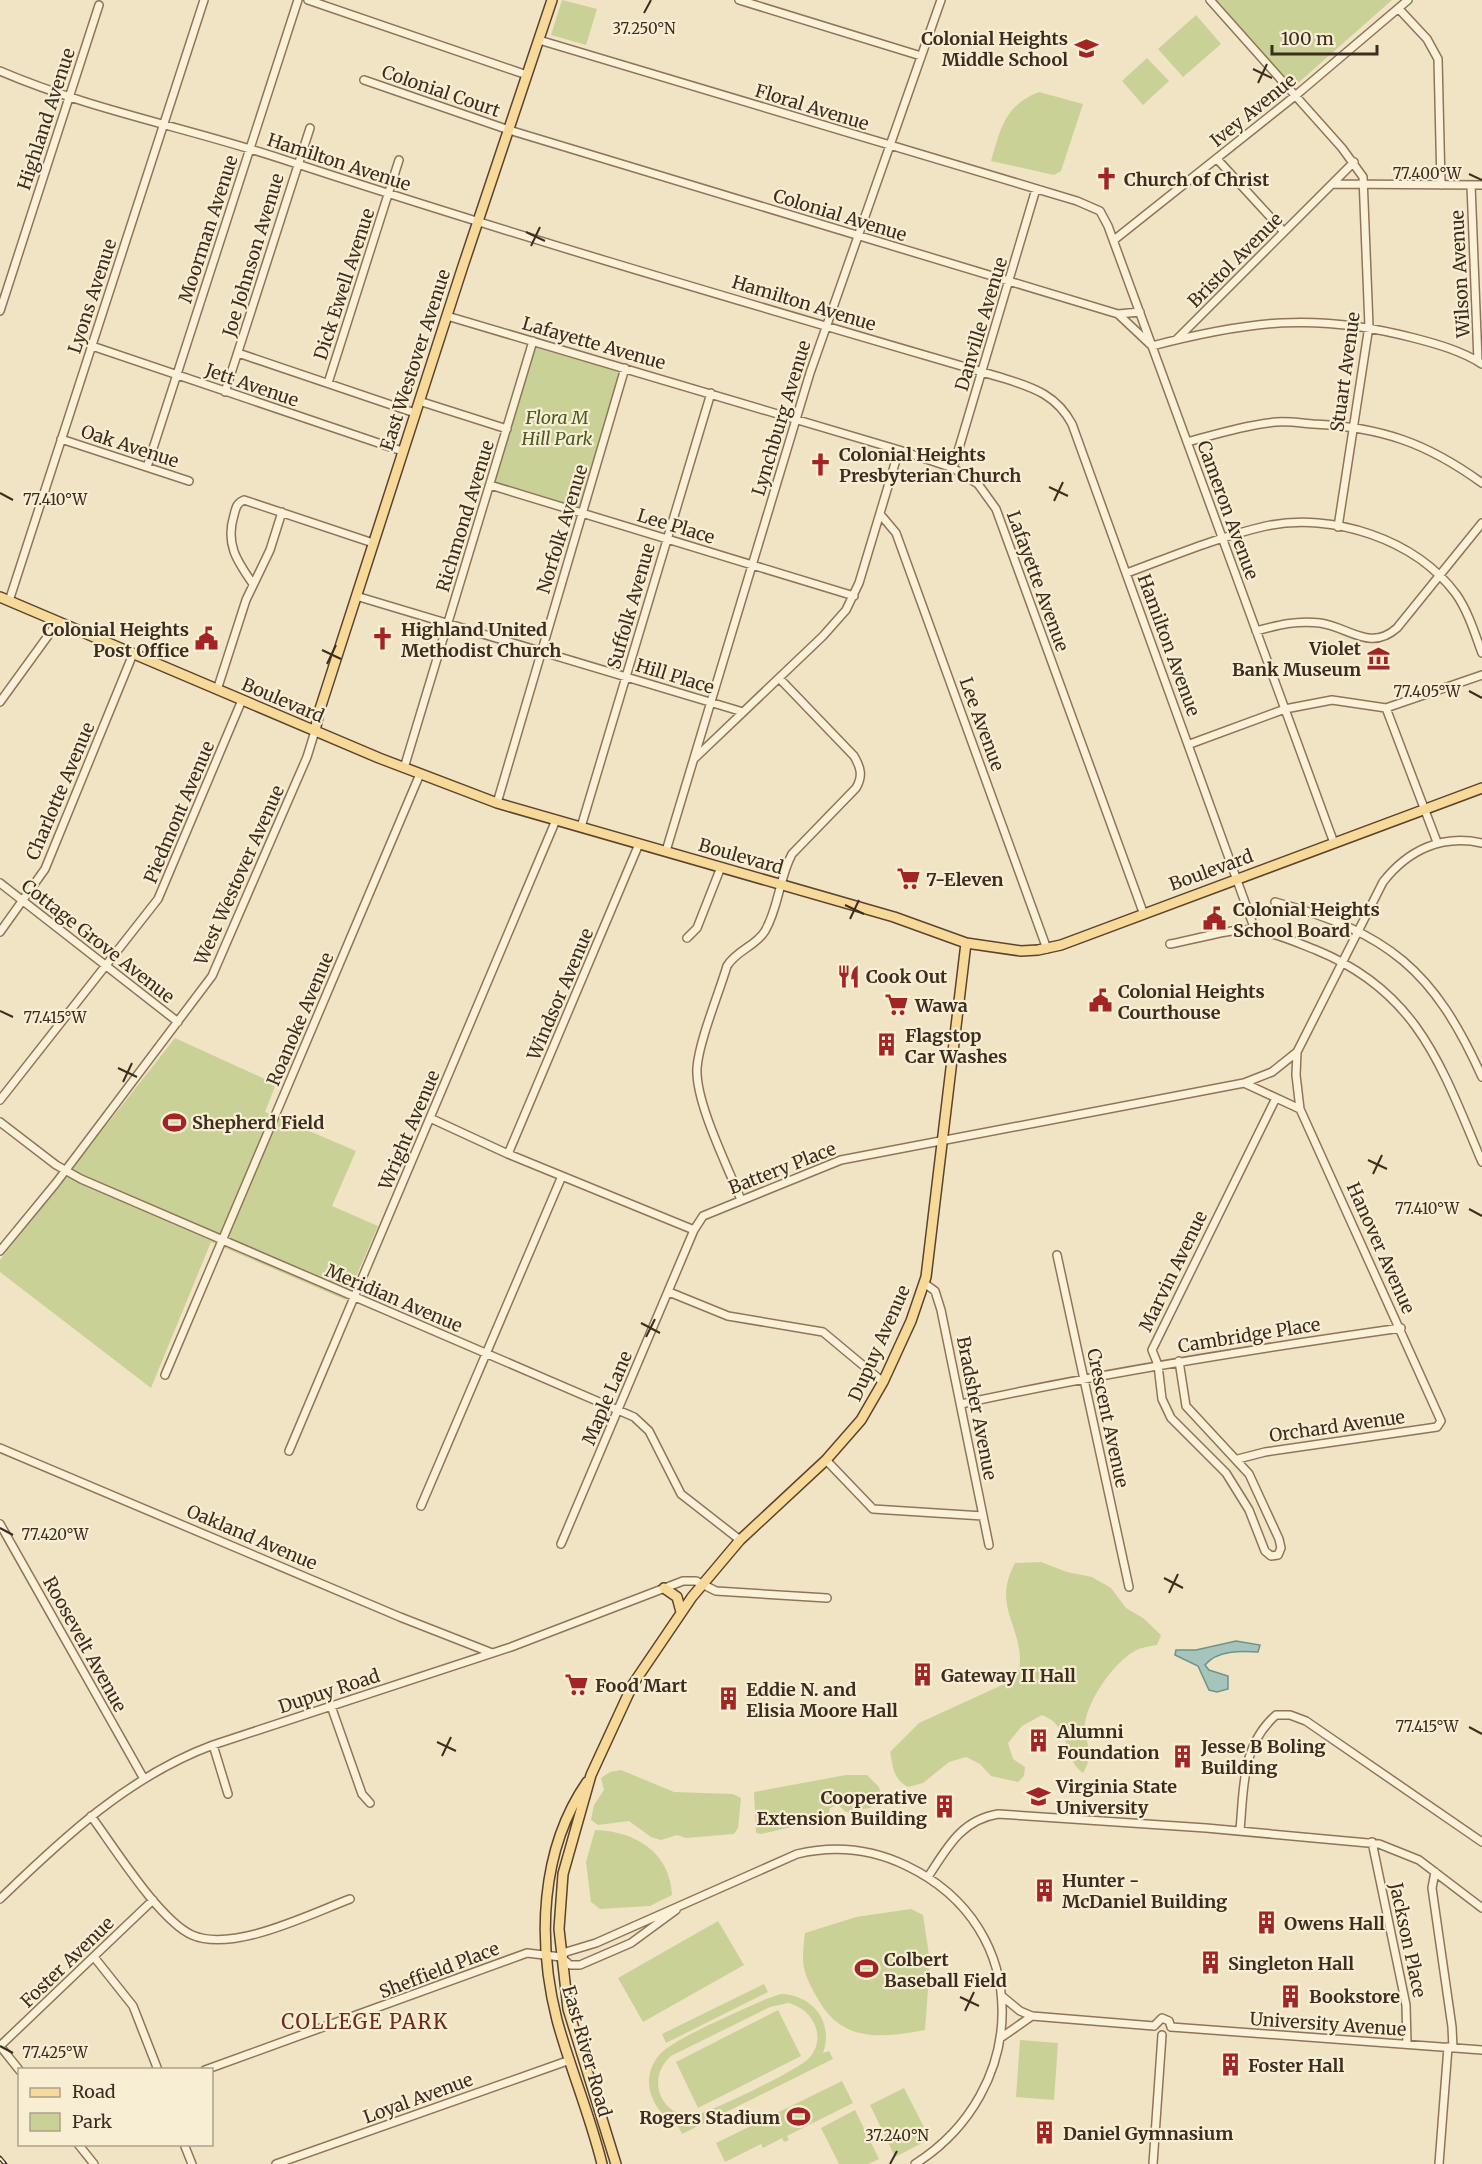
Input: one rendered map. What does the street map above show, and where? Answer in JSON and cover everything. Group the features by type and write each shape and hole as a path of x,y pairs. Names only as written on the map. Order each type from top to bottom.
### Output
{"main road":[{"name":"East Westover Avenue","path":"315,731 319,712 418,401 552,0"},
{"name":"Boulevard","path":"4,599 404,768 497,803 894,917 966,944 1003,950 1047,949 1482,788"},
{"name":"Dupuy Avenue","path":"702,1584 740,1540 826,1460 861,1420 883,1382 915,1312 924,1283 966,944"},
{"name":"East River Road","path":"602,2164 551,1993 546,1907 555,1850 570,1807 591,1775 633,1684 702,1584"},
{"path":"664,1588 677,1597 681,1612"},
{"name":"East River Road","path":"591,1775 563,1874 559,1911 561,1957 571,2021 616,2164"}],"street":[{"name":"Lyons Avenue","path":"4,599 61,439 204,0"},
{"name":"Moorman Avenue","path":"147,467 298,0"},
{"path":"308,0 527,75"},
{"path":"739,0 921,56"},
{"name":"Lynchburg Avenue","path":"666,851 751,565 826,325 941,0"},
{"path":"1210,0 1354,162 1365,185"},
{"name":"Ivey Avenue","path":"1113,240 1295,96 1408,0"},
{"name":"Highland Avenue","path":"0,311 99,5"},
{"path":"1399,9 1427,39 1438,59 1441,185"},
{"name":"Floral Avenue","path":"539,40 1077,201"},
{"name":"Hamilton Avenue","path":"0,71 69,97 250,149 388,194 982,372 1040,391 1059,404 1066,413 1127,573 1255,930"},
{"name":"Colonial Court","path":"364,80 508,130"},
{"name":"Joe Johnson Avenue","path":"225,392 310,128"},
{"name":"Colonial Avenue","path":"508,130 1118,314 1152,346"},
{"path":"1217,159 1284,232"},
{"name":"Dick Ewell Avenue","path":"328,383 399,160"},
{"name":"Bristol Avenue","path":"1176,340 1354,162"},
{"path":"1332,184 1482,185"},
{"name":"Stuart Avenue","path":"1338,527 1369,326 1365,185"},
{"name":"Wilson Avenue","path":"1471,185 1480,362"},
{"name":"Danville Avenue","path":"953,468 1036,189"},
{"name":"Cameron Avenue","path":"1077,201 1100,211 1113,240 1334,843"},
{"path":"1118,314 1140,312"},
{"name":"Lafayette Avenue","path":"447,316 899,450 953,468 978,484 996,509 1143,912"},
{"path":"1152,346 1267,322 1322,321 1369,326 1439,345 1480,362"},
{"name":"Richmond Avenue","path":"404,768 533,341"},
{"name":"Jett Avenue","path":"92,346 402,451"},
{"path":"238,353 415,413"},
{"name":"Norfolk Avenue","path":"497,803 625,368"},
{"name":"Suffolk Avenue","path":"581,827 711,393"},
{"path":"418,401 507,429"},
{"path":"1187,442 1237,429 1278,422 1353,426 1395,436 1447,458 1482,483"},
{"name":"Oak Avenue","path":"61,439 189,481"},
{"path":"692,761 837,621 854,596 899,450"},
{"name":"Lee Place","path":"490,485 854,596"},
{"path":"253,584 236,559 230,542 231,525 240,502 248,501 373,543"},
{"path":"217,690 253,584 270,550 282,512"},
{"name":"Lee Avenue","path":"880,514 896,533 1047,949"},
{"path":"1256,631 1280,624 1305,622 1330,625 1368,639 1382,638 1397,628 1482,523"},
{"path":"1127,573 1222,538 1268,526 1290,524 1338,527 1377,537 1419,560 1439,576 1456,595 1482,653"},
{"name":"Hill Place","path":"356,596 743,712"},
{"path":"0,702 58,622"},
{"name":"Charlotte Avenue","path":"0,932 24,902 49,859 133,654"},
{"path":"1190,744 1285,710 1332,700 1386,708 1482,675"},
{"path":"741,1200 704,1104 697,1067 728,966 736,955 762,935 786,866 798,846 856,788 861,769 851,752 779,678"},
{"name":"Piedmont Avenue","path":"0,1100 106,966 164,888 242,700"},
{"path":"1386,708 1437,842"},
{"name":"West Westover Avenue","path":"0,1251 65,1171 217,968 308,757 315,731"},
{"name":"Roanoke Avenue","path":"165,1375 420,774"},
{"name":"Wright Avenue","path":"289,1451 556,820"},
{"path":"1244,1083 1272,1072 1296,1052 1392,871 1414,853 1437,842 1457,840 1482,843"},
{"name":"Windsor Avenue","path":"508,1154 639,844"},
{"path":"687,938 696,928 722,867"},
{"name":"Cottage Grove Avenue","path":"0,884 178,1022"},
{"path":"1275,902 1359,931 1402,959 1446,1006 1482,1077"},
{"path":"1170,944 1255,930 1298,943 1344,961 1383,989 1415,1022 1435,1054 1482,1162"},
{"path":"1296,1052 1300,1109"},
{"path":"1244,1083 1300,1109"},
{"name":"Battery Place","path":"694,1230 703,1216 833,1162 1244,1083"},
{"name":"Marvin Avenue","path":"1179,1361 1186,1406 1238,1459 1258,1488 1279,1539 1281,1548 1275,1556 1265,1551 1249,1510 1226,1473 1171,1418 1162,1399 1158,1365 1153,1355 1154,1343 1276,1098"},
{"name":"Hanover Avenue","path":"1300,1109 1441,1418 1440,1425"},
{"path":"430,1118 508,1154 652,1215 694,1230"},
{"name":"Meridian Avenue","path":"0,1122 65,1171 639,1420 649,1431 681,1494 740,1540"},
{"path":"421,1506 562,1176"},
{"name":"Maple Lane","path":"561,1544 694,1230"},
{"name":"Crescent Avenue","path":"1057,1255 1129,1587"},
{"name":"Bradsher Avenue","path":"924,1283 932,1287 938,1298 989,1545"},
{"path":"669,1292 728,1316 823,1332 883,1382"},
{"name":"Cambridge Place","path":"961,1404 1179,1361 1401,1328"},
{"name":"Orchard Avenue","path":"1238,1459 1265,1452 1440,1425"},
{"name":"Oakland Avenue","path":"2,1451 492,1653"},
{"path":"826,1460 873,1509 983,1516"},
{"name":"Roosevelt Avenue","path":"0,1524 144,1779"},
{"name":"Dupuy Road","path":"0,1899 53,1848 91,1816 177,1759 213,1744 492,1653 688,1580 716,1591 827,1598"},
{"path":"331,1706 362,1794 370,1803"},
{"path":"1240,1830 1246,1761 1252,1744 1276,1715 1285,1715 1306,1721 1482,1842"},
{"path":"213,1744 228,1794"},
{"path":"928,1877 960,1831 977,1820 998,1814 1240,1830 1372,1842 1406,1853 1482,1908"},
{"path":"91,1816 153,1900 185,1931 212,1940 252,1934 350,1899"},
{"name":"Jackson Place","path":"1372,1842 1406,2006 1407,2044"},
{"path":"561,1957 566,1952 596,1943 780,1860 817,1850 848,1849 880,1855 928,1877 963,1907 981,1931 993,1958 1003,1997 1003,2019 1002,2037 988,2083 976,2105 953,2134 915,2164"},
{"path":"1435,1872 1432,1888 1452,2027 1439,2164"},
{"name":"Foster Avenue","path":"0,2046 153,1900"},
{"name":"Sheffield Place","path":"211,2068 523,1954 547,1954 561,1957 575,1966 605,1956 639,1938 683,1904"},
{"path":"94,1957 133,2006 157,2068"},
{"name":"University Avenue","path":"1003,1997 1020,2011 1032,2016 1154,2026 1162,2018 1169,2021 1171,2027 1482,2050"},
{"path":"1002,2037 1032,2016"},
{"path":"1154,2026 1156,2031 1162,2035"},
{"path":"1162,2035 1167,2033 1171,2027"},
{"path":"1154,2164 1162,2035"},
{"path":"0,2046 18,2068"},
{"name":"Loyal Avenue","path":"276,2164 570,2060"},
{"path":"79,2146 94,2164"},
{"path":"184,2146 192,2164"}],"green space":[{"path":"562,0 597,9 586,45 551,35"},
{"path":"1215,0 1392,0 1297,84 1290,84"},
{"path":"1196,15 1221,44 1183,77 1158,49"},
{"path":"1147,58 1169,81 1143,105 1122,81"},
{"path":"1039,92 1083,104 1061,171 1054,175 991,161 1001,128 1011,111 1018,104"},
{"name":"Flora M Hill Park","path":"534,347 619,372 579,507 494,482"},
{"path":"175,1038 276,1084 265,1112 356,1151 332,1206 378,1226 346,1300 211,1242 151,1388 0,1272 0,1260"},
{"path":"1041,1562 1067,1572 1092,1577 1111,1588 1126,1608 1143,1618 1161,1635 1157,1645 1139,1649 1121,1661 1097,1692 1085,1723 1089,1759 1083,1773 1072,1759 1063,1734 1052,1720 1042,1715 1022,1726 1008,1743 1013,1759 1025,1767 1024,1776 1018,1782 991,1776 980,1764 966,1757 949,1762 923,1783 908,1787 903,1784 893,1768 890,1752 919,1723 1013,1680 1020,1663 1019,1649 1007,1603 1006,1591 1009,1578 1015,1563"},
{"path":"621,1770 674,1792 733,1794 741,1798 738,1828 734,1834 686,1838 677,1835 661,1840 651,1837 629,1821 598,1825 591,1820 594,1805 604,1790 601,1778 610,1772"},
{"path":"846,1775 867,1775 879,1787 882,1799 870,1808 846,1812 838,1805 830,1808 828,1816 822,1820 761,1834 756,1833 754,1792"},
{"path":"595,1830 624,1835 648,1847 665,1867 672,1895 650,1906 600,1909 591,1902 586,1862"},
{"name":"Colbert Baseball Field","path":"911,1909 923,1915 930,1962 925,2030 894,2035 864,2034 839,2024 818,1999 806,1974 803,1960 805,1933 856,1917"},
{"path":"718,1921 744,1965 643,2022 618,1978"},
{"path":"764,1984 768,1992 666,2043 662,2034"},
{"path":"781,1994 803,1999 811,2005 818,2012 826,2031 823,2053 829,2051 833,2059 682,2134 678,2126 681,2124 672,2120 657,2107 650,2092 651,2069 656,2059 668,2047 680,2040","holes":["788,2003 797,2006 811,2018 817,2034 814,2051 801,2065 700,2114 692,2116 681,2114 672,2110 665,2103 660,2094 658,2078 661,2068 671,2056 770,2007"]},
{"path":"778,2010 801,2056 698,2108 676,2062"},
{"path":"1020,2040 1058,2043 1054,2100 1016,2097"},
{"name":"Rogers Stadium","path":"842,2081 853,2103 787,2136 789,2140 784,2142 782,2138 763,2148 761,2144 725,2162 716,2143"},
{"path":"904,2088 930,2139 895,2157 870,2105"},
{"path":"855,2110 879,2159 868,2164 839,2164 821,2128"}],"water":[{"path":"1236,1641 1260,1645 1258,1652 1230,1652 1210,1660 1205,1665 1209,1670 1228,1676 1228,1689 1217,1692 1209,1690 1198,1666 1175,1655 1176,1650 1196,1650"}],"railway":[{"path":"0,2158 5,2164"}],"place":[{"name":"Colonial Heights Middle School","path":"1086,48"},
{"name":"Church of Christ","path":"1106,179"},
{"name":"Colonial Heights Presbyterian Church","path":"821,464"},
{"name":"Colonial Heights Post Office","path":"207,639"},
{"name":"Highland United Methodist Church","path":"383,639"},
{"name":"Violet Bank Museum","path":"1379,658"},
{"name":"7-Eleven","path":"908,879"},
{"name":"Colonial Heights School Board","path":"1215,919"},
{"name":"Cook Out","path":"848,976"},
{"name":"Colonial Heights Courthouse","path":"1100,1001"},
{"name":"Wawa","path":"897,1005"},
{"name":"Flagstop Car Washes","path":"887,1045"},
{"name":"Shepherd Field","path":"174,1122"},
{"name":"Gateway II Hall","path":"923,1675"},
{"name":"Food Mart","path":"577,1685"},
{"name":"Eddie N. and Elisia Moore Hall","path":"728,1699"},
{"name":"Alumni Foundation","path":"1039,1741"},
{"name":"Jesse B Boling Building","path":"1183,1756"},
{"name":"Virginia State University","path":"1038,1796"},
{"name":"Cooperative Extension Building","path":"945,1807"},
{"name":"Hunter - McDaniel Building","path":"1044,1890"},
{"name":"Owens Hall","path":"1266,1923"},
{"name":"Singleton Hall","path":"1210,1963"},
{"name":"Colbert Baseball Field","path":"866,1969"},
{"name":"Bookstore","path":"1291,1996"},
{"name":"Foster Hall","path":"1230,2065"},
{"name":"Rogers Stadium","path":"798,2117"},
{"name":"Daniel Gymnasium","path":"1045,2133"}],"district":[{"name":"COLLEGE PARK","path":"365,2021"}]}
